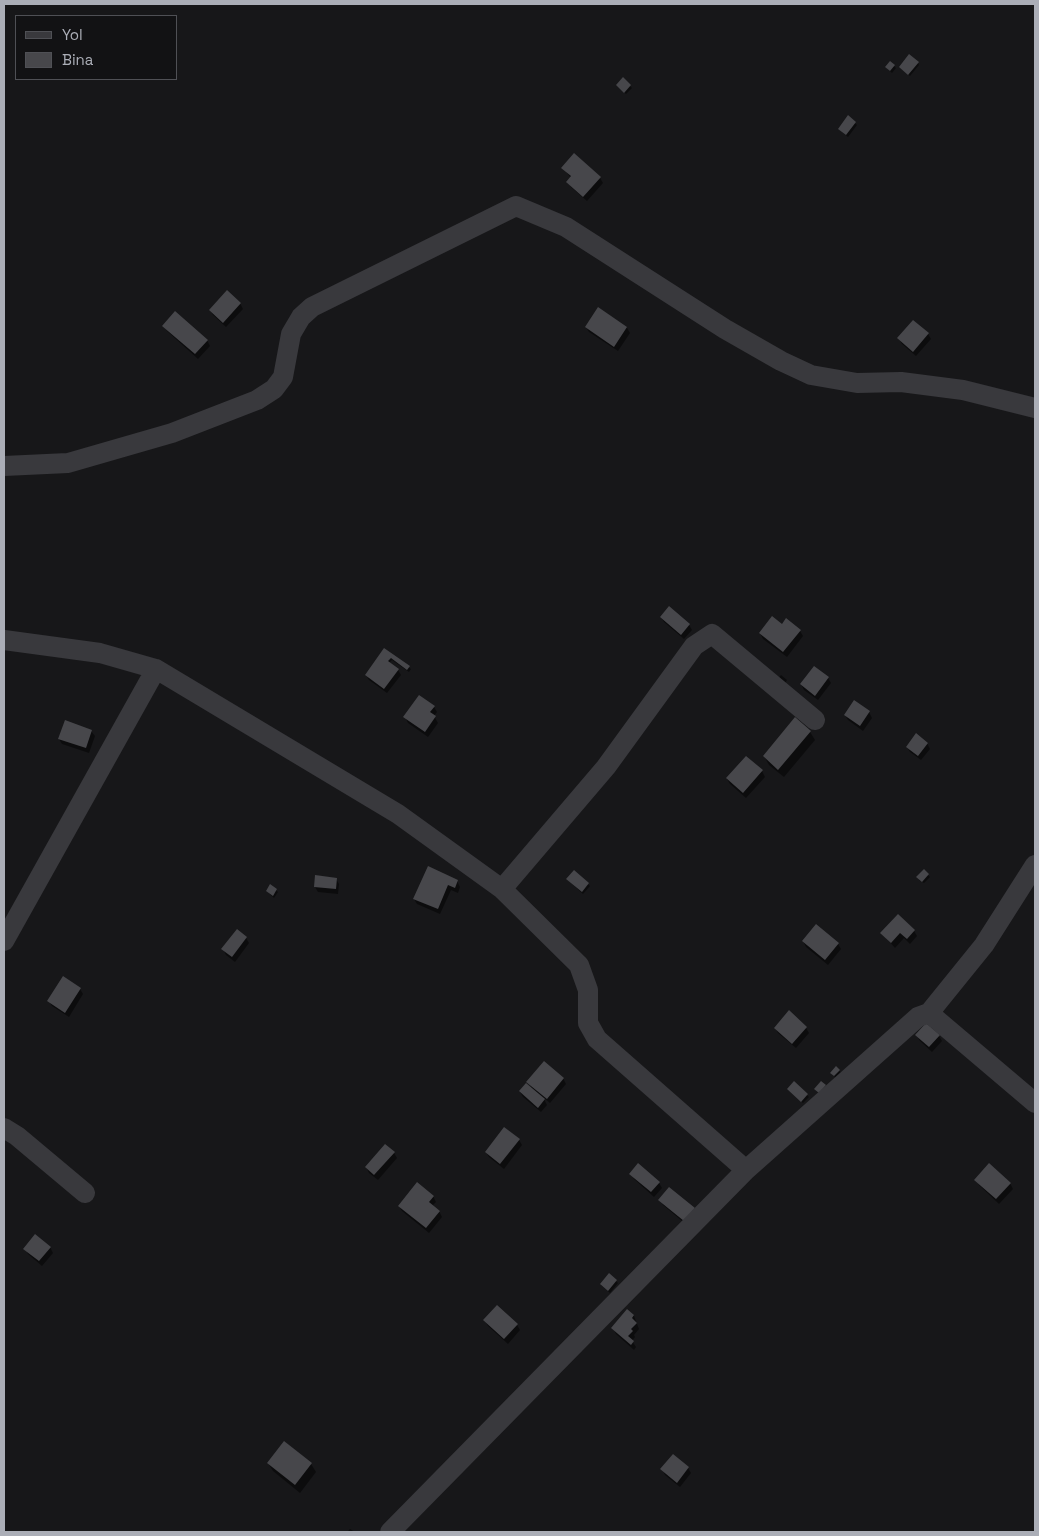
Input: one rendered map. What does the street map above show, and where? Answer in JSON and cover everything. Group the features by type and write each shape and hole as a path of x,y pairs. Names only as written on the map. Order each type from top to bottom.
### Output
{"street":[{"path":"4,466 68,463 172,433 257,400 274,390 283,378 291,334 300,317 312,307 516,206 566,227 725,329 780,361 811,375 857,383 901,382 963,390 1035,408"},
{"path":"502,889 606,767 694,646 712,634 815,720"},
{"path":"4,640 100,653 156,669 398,814 502,889 579,965 588,990 588,1023 597,1039 746,1170"},
{"path":"4,941 156,669"},
{"path":"390,1532 746,1170 918,1017 929,1014 984,945 1035,865"},
{"path":"929,1014 1035,1103"},
{"path":"4,1128 17,1136 85,1193"}],"building":[{"path":"909,54 919,62 908,75 899,67"},
{"path":"890,61 895,65 890,71 885,67"},
{"path":"623,77 631,85 624,93 616,85"},
{"path":"848,115 856,122 846,135 838,129"},
{"path":"574,153 601,177 583,197 566,182 571,176 561,168"},
{"path":"227,290 241,303 223,323 209,310"},
{"path":"598,307 627,327 614,347 585,327"},
{"path":"175,311 208,340 195,354 162,326"},
{"path":"913,320 929,333 913,352 897,338"},
{"path":"669,606 690,624 681,635 660,617"},
{"path":"772,616 782,624 786,618 801,630 783,652 759,633"},
{"path":"384,648 410,666 407,670 391,658 388,661 399,669 384,689 365,675"},
{"path":"814,666 829,677 815,696 800,684"},
{"path":"419,695 435,706 430,712 436,716 425,732 403,717"},
{"path":"854,700 870,711 860,726 844,715"},
{"path":"795,717 811,731 778,770 763,756"},
{"path":"65,720 92,730 86,748 58,739"},
{"path":"916,733 928,743 918,756 906,747"},
{"path":"746,756 763,770 743,793 726,778"},
{"path":"428,866 458,880 455,888 448,885 438,909 413,899"},
{"path":"924,869 929,874 922,882 916,877"},
{"path":"574,870 589,883 582,892 566,879"},
{"path":"315,875 337,878 336,889 314,887"},
{"path":"270,884 277,889 273,896 266,891"},
{"path":"898,914 915,930 907,939 900,933 891,943 880,933"},
{"path":"816,924 839,943 825,960 802,941"},
{"path":"237,929 247,937 232,957 221,949"},
{"path":"63,976 81,988 65,1013 47,1001"},
{"path":"789,1010 807,1027 792,1044 774,1028"},
{"path":"926,1023 940,1035 929,1047 915,1035"},
{"path":"544,1061 564,1078 547,1099 526,1082"},
{"path":"836,1066 840,1070 834,1076 830,1073"},
{"path":"794,1081 808,1094 801,1102 787,1089"},
{"path":"821,1081 826,1085 819,1093 814,1089"},
{"path":"526,1083 545,1099 538,1108 519,1091"},
{"path":"504,1127 520,1139 500,1164 485,1152"},
{"path":"385,1144 395,1152 374,1175 365,1167"},
{"path":"638,1163 660,1182 651,1192 629,1174"},
{"path":"989,1163 1011,1183 996,1199 974,1180"},
{"path":"417,1182 434,1196 429,1202 440,1211 426,1228 398,1206"},
{"path":"669,1187 695,1208 684,1221 658,1200"},
{"path":"35,1234 51,1247 39,1261 23,1249"},
{"path":"609,1273 617,1280 608,1291 600,1284"},
{"path":"497,1305 518,1324 504,1339 483,1320"},
{"path":"627,1309 634,1315 632,1318 637,1323 631,1329 633,1331 628,1336 634,1341 631,1345 611,1328"},
{"path":"284,1441 312,1463 295,1485 267,1463"},
{"path":"673,1454 689,1467 677,1483 660,1469"}]}
